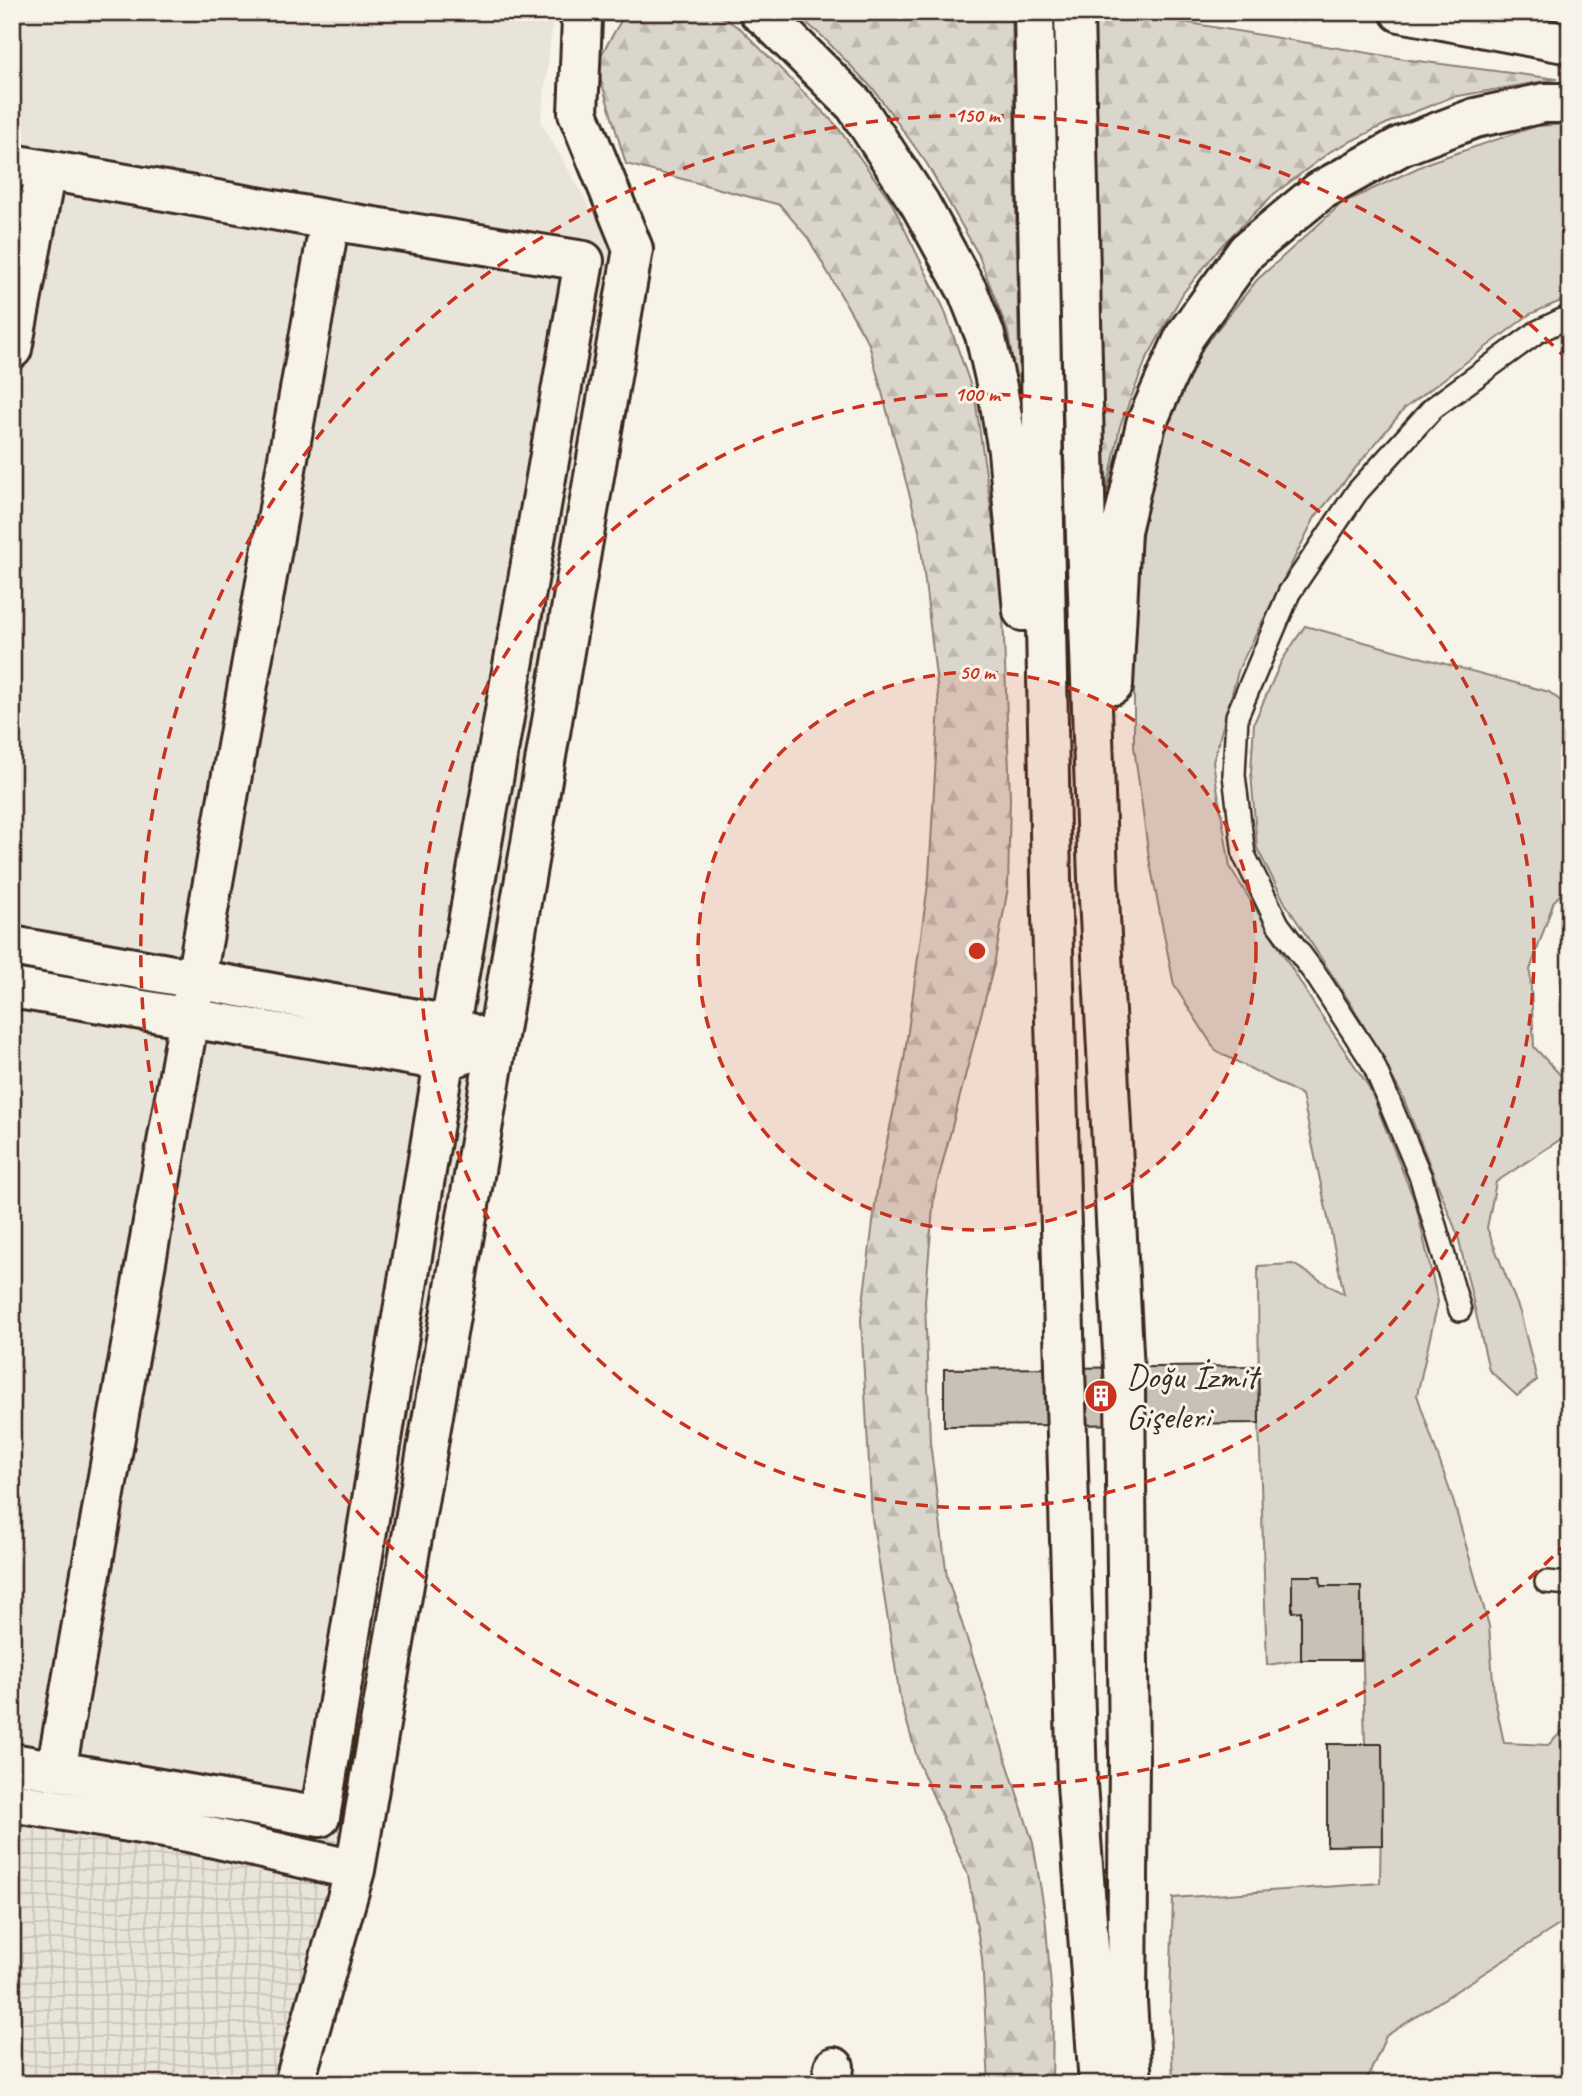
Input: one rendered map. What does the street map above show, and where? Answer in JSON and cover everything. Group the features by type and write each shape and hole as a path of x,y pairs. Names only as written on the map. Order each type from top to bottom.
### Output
{"main road":[{"path":"294,2084 355,1870 633,249 578,113 582,19 577,12"},
{"path":"759,12 855,105 920,204 968,292 985,335 1007,451 1051,881"},
{"path":"1034,12 1051,881 1077,1784 1099,2084"},
{"path":"1074,12 1086,537 1098,879 1125,1390 1129,1758 1127,2000 1132,2084"},
{"path":"1400,12 1570,44"},
{"path":"1098,879 1115,662 1121,531 1146,424 1185,336 1247,251 1320,191 1401,146 1475,118 1544,103 1570,103"},
{"path":"12,349 29,167 584,261 447,1043 320,1817 12,1763"},
{"path":"56,1771 330,220"},
{"path":"12,946 197,979 447,1043"},
{"path":"12,988 189,1018 447,1043 497,1044"},
{"path":"12,1802 188,1832 355,1870"}],"lane":[{"path":"1460,1310 1421,1178 1373,1063 1318,978 1278,924 1244,855 1234,775 1237,716 1289,593 1357,492 1433,408 1537,332 1570,316"},
{"path":"1546,1582 1570,1584"}],"shaded area":[{"path":"12,12 554,12 541,122 611,244 338,1836 12,1780"},
{"path":"12,1780 338,1836 280,2084 12,2084"}],"green space":[{"path":"626,12 714,12 741,29 836,125 891,201 944,309 975,398 1002,585 1010,798 1008,888 994,965 934,1196 925,1301 930,1442 947,1577 1033,1843 1045,1914 1053,2012 1052,2084 989,2084 982,1958 968,1875 919,1764 900,1698 872,1518 861,1319 877,1190 904,1060 929,877 939,703 919,530 869,344 808,238 780,205 626,164 596,64"},
{"path":"794,12 1012,12 1020,407 1008,332 978,254 927,164 874,90 823,37"},
{"path":"1092,12 1124,12 1410,60 1557,79 1452,97 1394,120 1331,151 1274,194 1223,244 1183,293 1146,360 1120,426 1107,491 1096,238"},
{"path":"1570,124 1570,297 1530,314 1404,409 1315,517 1239,668 1213,762 1230,867 1311,1000 1369,1087 1416,1205 1438,1302 1417,1395 1453,1500 1489,1626 1494,1695 1504,1743 1548,1745 1570,1724 1570,1918 1386,2036 1365,2084 1173,2084 1170,2003 1173,1898 1380,1883 1382,1745 1365,1744 1361,1586 1321,1586 1320,1576 1293,1576 1301,1611 1301,1660 1267,1665 1259,1423 1258,1266 1293,1264 1344,1294 1302,1095 1216,1051 1174,985 1149,858 1134,747 1134,589 1156,445 1195,357 1257,280 1341,204 1430,162 1537,126"},
{"path":"1305,626 1549,692 1570,708 1570,885 1554,901 1530,970 1534,1047 1570,1082 1570,1133 1496,1182 1487,1228 1520,1312 1537,1380 1517,1396 1489,1370 1458,1236 1402,1095 1353,1007 1285,903 1257,848 1251,772 1254,723 1281,662"}],"building":[{"name":"Doğu İzmit Gişeleri","path":"1258,1366 1259,1423 944,1426 944,1369"},
{"path":"1292,1576 1320,1576 1321,1586 1361,1586 1361,1660 1301,1660 1301,1611 1292,1612"},
{"path":"1327,1744 1382,1744 1383,1845 1327,1846"}],"place":[{"name":"Doğu İzmit Gişeleri","path":"1101,1396"}]}
